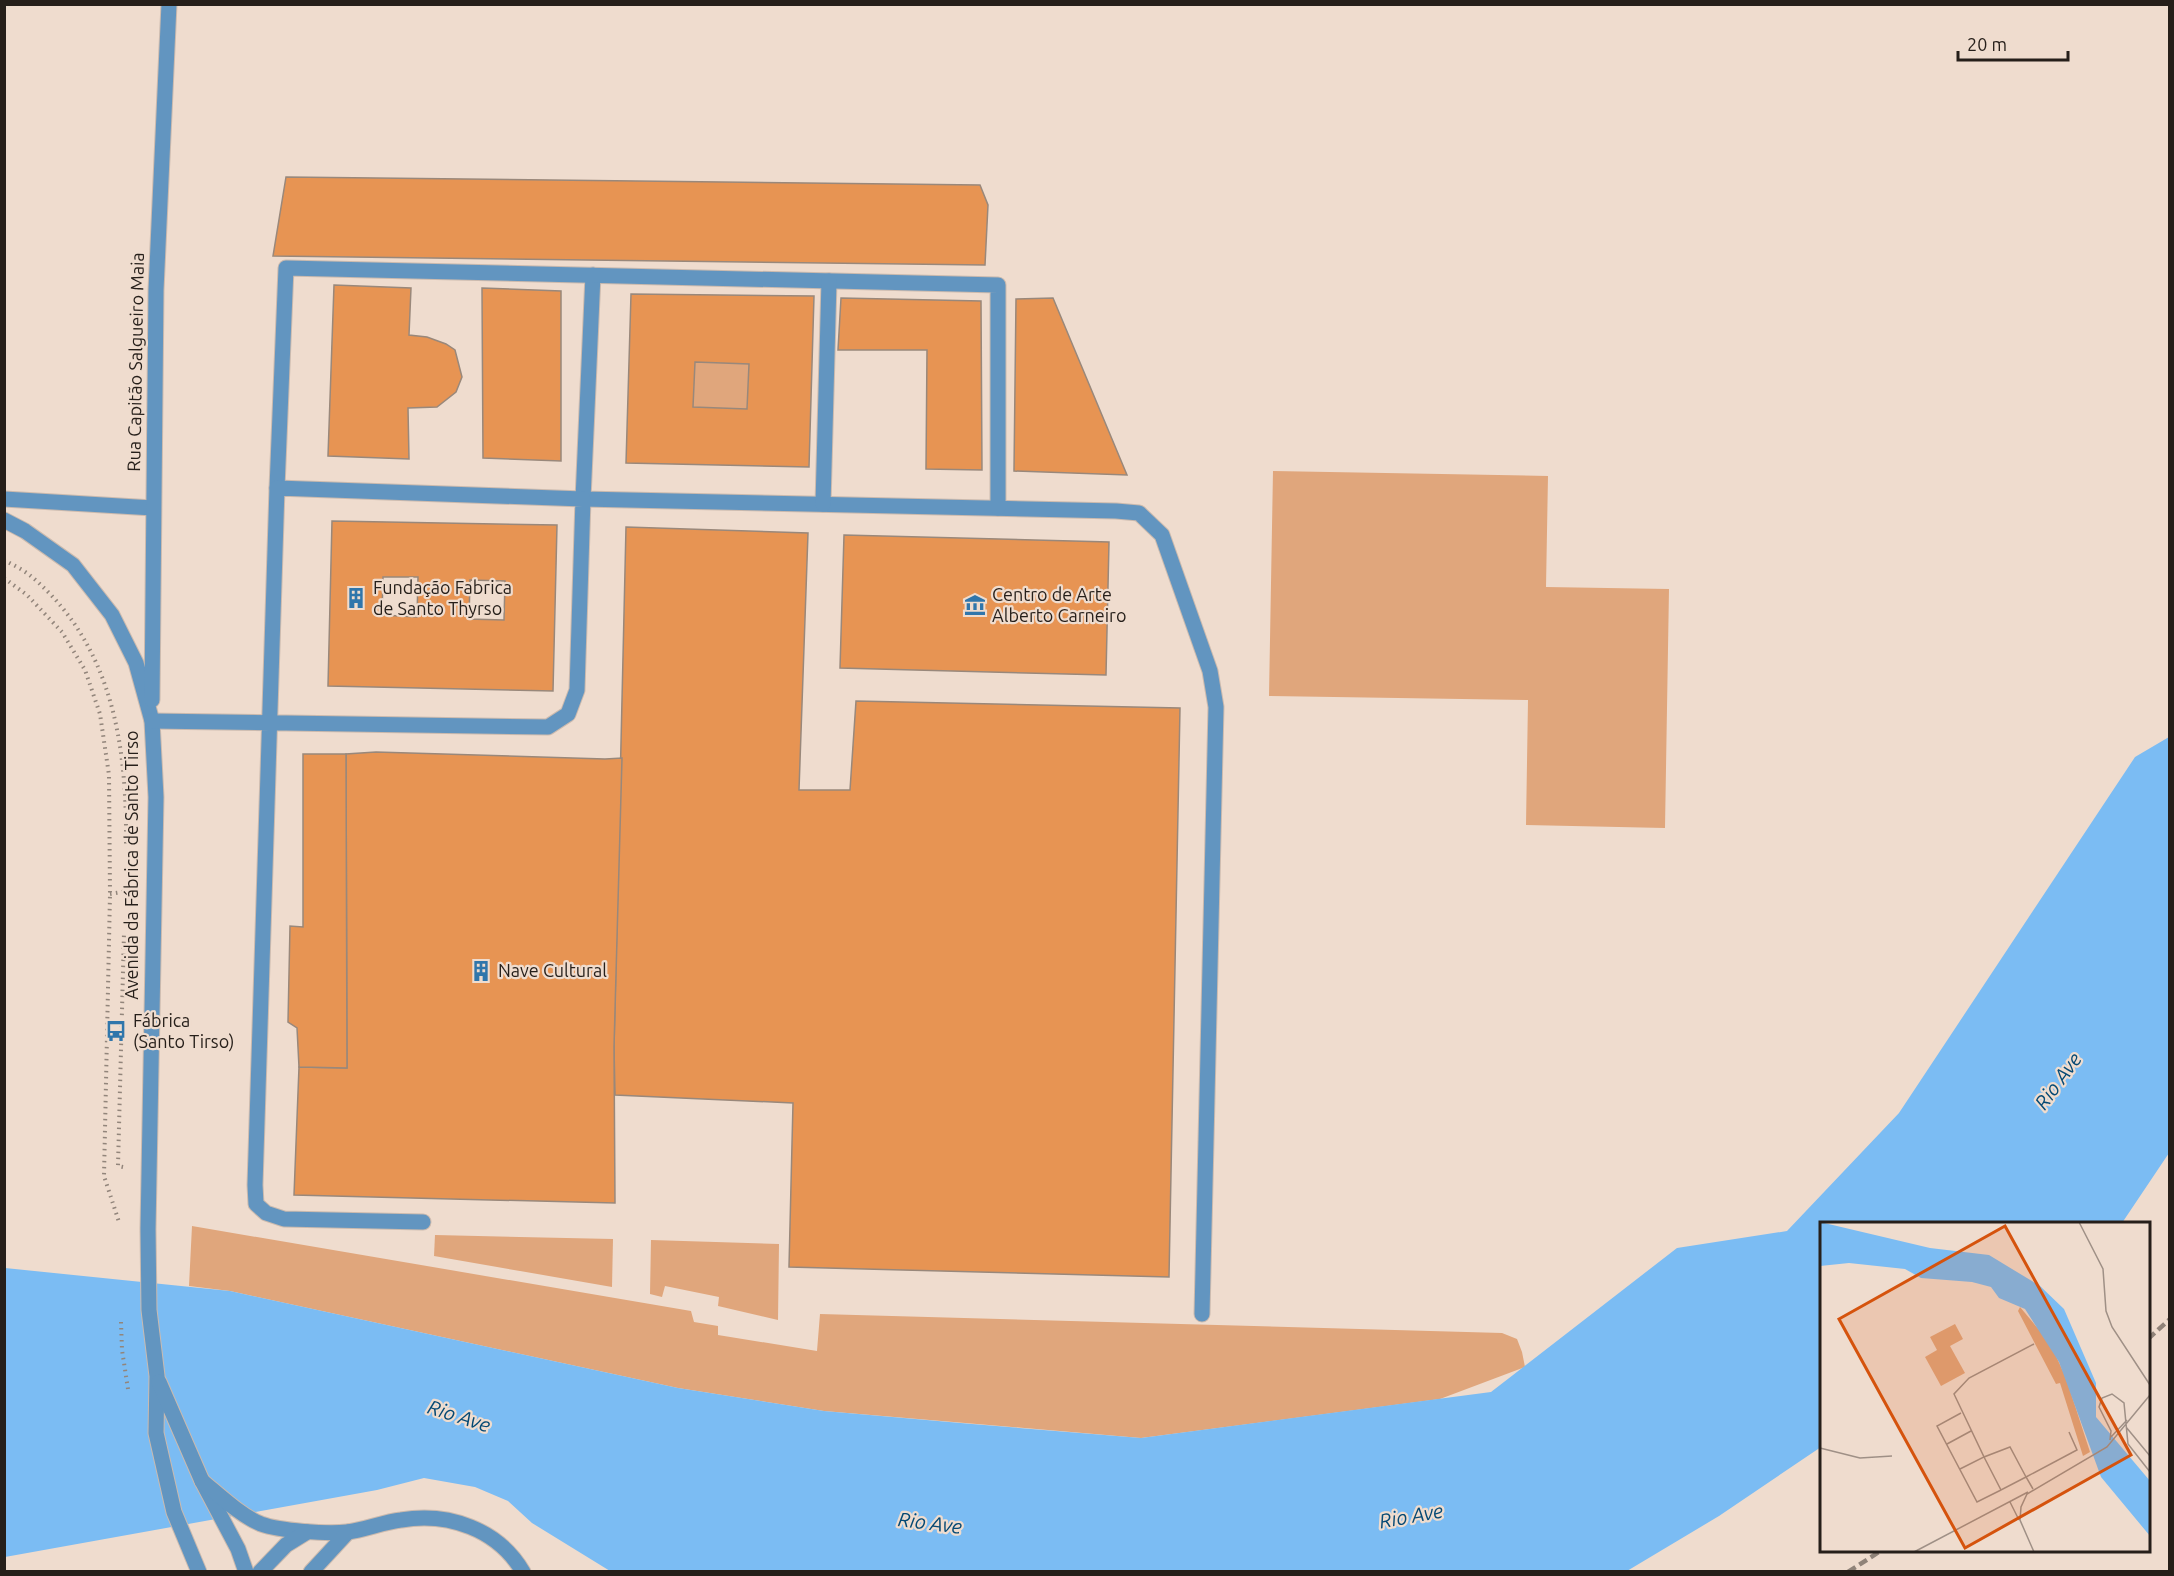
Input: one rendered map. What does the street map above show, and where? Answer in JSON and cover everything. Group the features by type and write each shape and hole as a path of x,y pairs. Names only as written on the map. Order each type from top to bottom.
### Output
{"street":[{"name":"Rua Capitão Salgueiro Maia","path":"152,720 156,290 169,4"},
{"path":"423,1222 284,1219 266,1213 256,1204 269,722 286,268 998,285 998,508"},
{"path":"152,720 548,727 568,714 577,690 582,499 593,275"},
{"path":"823,504 829,281"},
{"path":"277,488 582,499 1139,513 1162,535 1209,671 1216,707 1202,1314"},
{"path":"4,499 153,508"},
{"name":"Avenida da Fábrica de Santo Tirso","path":"4,520 25,531 73,565 112,615 136,663 152,720 156,797 148,1229 149,1310 157,1376 156,1433 174,1512 198,1572"},
{"name":"Avenida da Fábrica de Santo Tirso","path":"157,1376 202,1481 238,1549 246,1572"},
{"name":"Avenida da Fábrica de Santo Tirso","path":"202,1481 229,1504 261,1524 307,1532 348,1532 402,1519 443,1518 483,1532 515,1558 523,1572"},
{"path":"260,1572 286,1545 307,1532"},
{"path":"311,1572 348,1532"}],"path":[{"path":"4,560 31,575 58,603 87,642 96,662 109,694 122,751 126,808 126,855"},
{"path":"4,578 27,595 62,632 86,670 100,714 109,775 110,894 104,1176 120,1223"},
{"path":"125,891 125,903"},
{"path":"124,927 118,1166 150,1168"}],"shaded area":[{"path":"695,362 749,364 747,409 693,407"},
{"path":"1273,471 1548,476 1546,587 1669,589 1665,828 1526,825 1528,700 1269,696"},
{"path":"192,1226 691,1311 694,1322 718,1326 718,1335 817,1351 820,1314 1502,1333 1517,1339 1525,1367 1440,1399 1141,1438 824,1411 678,1388 230,1291 189,1286"},
{"path":"435,1235 613,1239 612,1287 434,1256"},
{"path":"651,1240 779,1244 778,1320 718,1306 719,1297 665,1286 662,1297 650,1294"}],"water":[{"name":"Rio Ave","path":"2169,737 2169,1153 2123,1222 1820,1222 1820,1448 1719,1516 1627,1571 610,1571 532,1523 508,1501 475,1487 424,1478 377,1490 5,1557 5,1268 230,1291 678,1388 824,1411 972,1424 1141,1438 1491,1392 1677,1248 1787,1231 1899,1113 2135,757"}],"building":[{"path":"286,177 980,185 988,205 985,265 273,256"},
{"path":"334,285 411,288 409,335 427,337 455,350 462,377 456,392 437,407 408,408 409,459 328,456"},
{"path":"482,288 561,291 561,461 483,458"},
{"path":"631,294 814,296 809,467 626,463","holes":["695,362 749,364 747,409 693,407"]},
{"path":"841,298 981,301 982,470 926,469 927,350 838,350"},
{"path":"1053,298 1127,475 1014,471 1016,299"},
{"name":"Fundação Fabrica de Santo Thyrso","path":"332,521 557,525 553,691 328,686","holes":["383,577 418,577 417,617 382,615","470,580 505,581 504,620 469,619"]},
{"path":"626,527 808,533 799,790 850,790 856,701 1180,708 1169,1277 789,1267 793,1103 615,1095 614,1047"},
{"name":"Centro de Arte Alberto Carneiro","path":"844,535 1109,542 1106,675 840,668"},
{"name":"Nave Cultural","path":"376,752 622,758 614,1047 615,1203 294,1195 299,1067 347,1068 346,754"},
{"path":"303,754 346,754 347,1068 299,1067 297,1028 288,1022 290,926 303,927"}],"railway":[{"path":"2150,1337 2170,1319"},
{"path":"1848,1572 1879,1552"}],"place":[{"name":"Fundação Fabrica de Santo Thyrso","path":"356,598"},
{"name":"Centro de Arte Alberto Carneiro","path":"975,605"},
{"name":"Nave Cultural","path":"481,971"},
{"name":"Fábrica (Santo Tirso)","path":"116,1031"}]}
